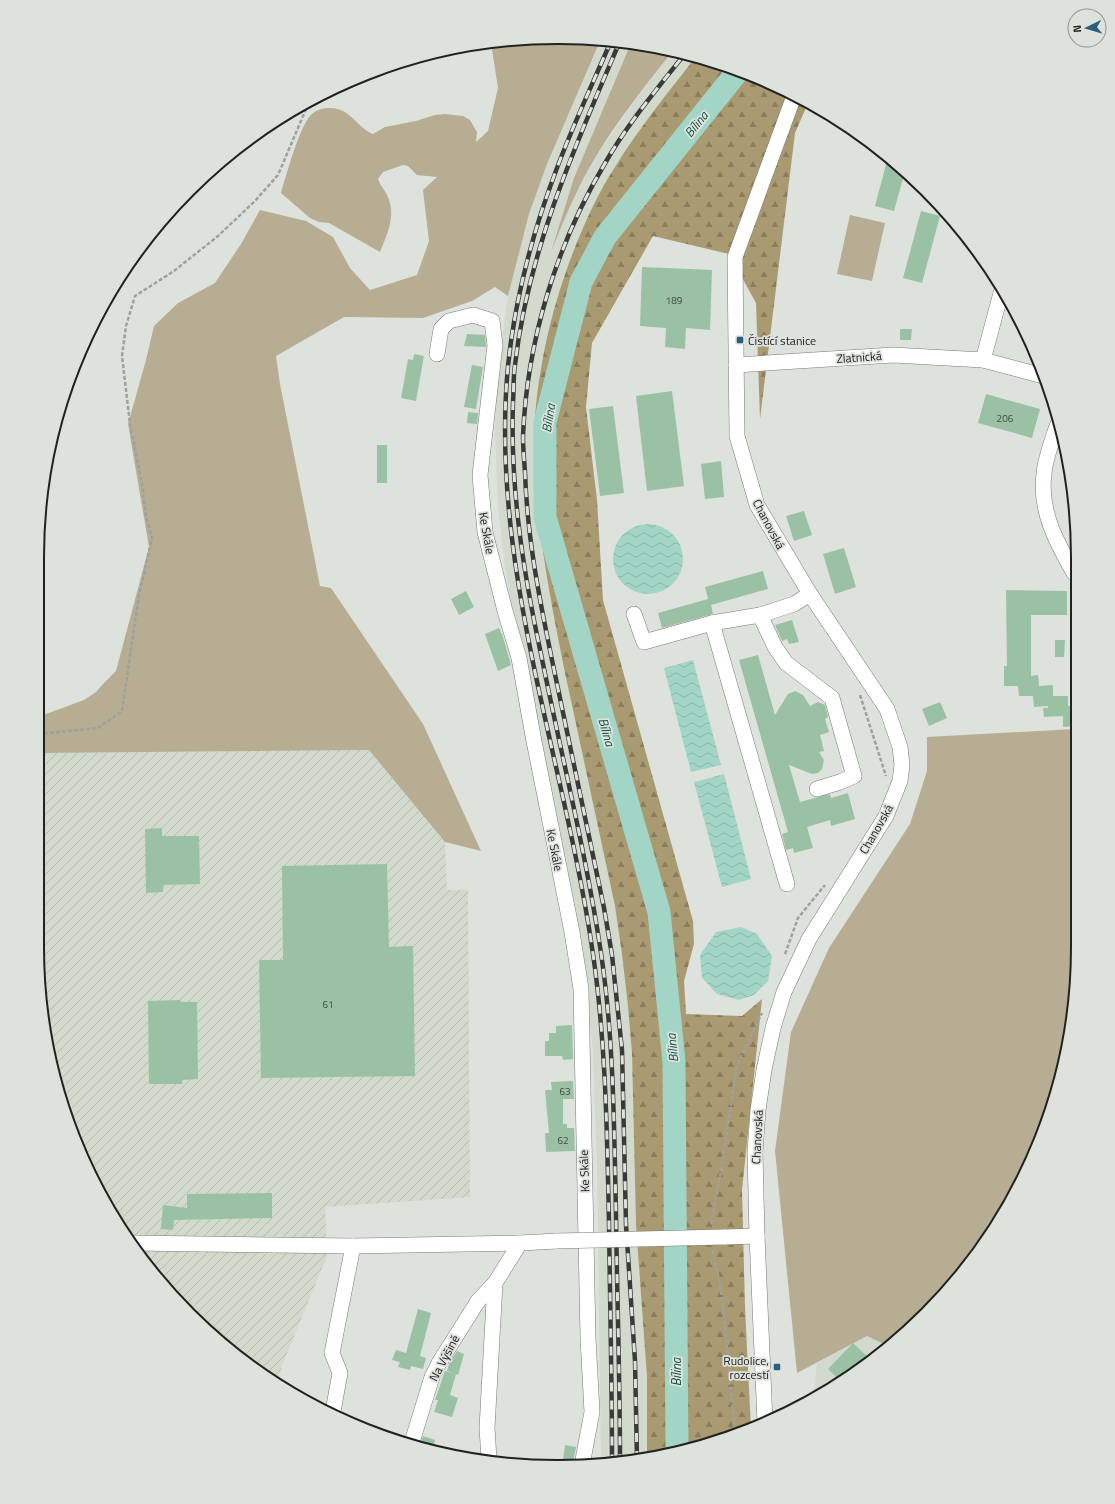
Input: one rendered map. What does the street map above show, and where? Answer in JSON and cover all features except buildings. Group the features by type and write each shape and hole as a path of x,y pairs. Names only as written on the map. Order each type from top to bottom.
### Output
{"street":[{"name":"Chanovská","path":"765,1416 755,1152 758,1110 771,1035 784,992 809,939 886,816 900,782 902,765 900,747 887,709 810,594 757,506 737,436 735,257 792,101"},
{"path":"983,360 1000,297"},
{"name":"Ke Skále","path":"437,354 441,329 449,321 473,315 492,321 495,345 480,475 485,532 505,611 519,658 572,932 581,989 588,1338 592,1412 583,1459"},
{"name":"Zlatnická","path":"736,365 893,355 983,360 1037,374"},
{"path":"1055,432 1044,474 1044,504 1051,529 1071,567"},
{"path":"634,614 644,642 712,623 760,615 794,604 810,594"},
{"path":"760,615 775,647 786,663 832,698 854,776 817,789"},
{"path":"712,623 787,884"},
{"path":"139,1244 353,1246 757,1236"},
{"path":"489,1456 487,1428 495,1283 520,1243"},
{"path":"333,1409 340,1373 332,1353 353,1246"},
{"name":"Na Výšině","path":"413,1439 432,1377 439,1363 478,1301 495,1283"}],"path":[{"path":"44,733 98,728 122,711 127,685 138,601 152,538 146,517 142,484 130,424 122,356 126,326 136,296 174,271 218,236 255,201 278,175 305,111"}],"shaded area":[{"path":"558,44 598,46 547,164 529,214 508,296 495,287 472,301 423,318 344,317 276,356 280,384 320,586 331,588 423,724 481,851 445,842 369,750 44,753 44,715 84,700 96,692 116,671 149,547 128,424 154,326 178,303 215,283 241,244 260,210 306,221 333,237 350,268 370,290 417,275 429,241 423,190 437,177 417,175 408,166 403,165 383,172 378,179 390,202 391,217 388,231 380,252 329,223 319,222 310,218 281,193 298,139 307,120 312,114 321,109 331,108 338,109 348,114 364,129 373,134 385,127 416,121 435,115 445,114 463,116 470,120 477,132 476,142 488,131 498,88 492,48"},
{"path":"598,46 629,49 574,178 553,247 575,195 595,158 628,110 669,56 692,62 645,122 613,169 581,233 568,266 553,316 541,366 534,437 537,502 544,561 554,619 615,906 622,954 632,1053 636,1225 647,1377 647,1452 601,1458 597,1171 593,1054 589,1008 576,911 515,625 505,567 498,507 495,436 498,364 508,296 529,214 547,164"},
{"path":"629,49 669,56 622,117 588,169 551,252 574,178"},
{"path":"850,215 885,223 872,281 837,274"},
{"path":"1071,729 1070,980 1067,1014 1061,1047 1054,1079 1044,1112 1018,1174 984,1232 944,1285 921,1310 883,1344 867,1336 797,1373 775,1151 791,1032 829,948 910,824 927,771 927,737"},
{"path":"369,750 445,842 447,890 468,890 470,1197 325,1207 327,1256 279,1377 245,1354 219,1333 194,1310 150,1259 131,1232 97,1174 71,1112 61,1079 54,1047 48,1014 45,980 44,753"},
{"path":"867,1336 883,1344 843,1373 814,1391 817,1363"}],"green space":[{"path":"692,62 723,71 754,83 806,108 795,133 760,419 756,303 729,254 653,236 592,343 586,407 597,500 603,600 693,921 694,944 684,981 686,1014 742,1016 762,999 742,1190 745,1307 751,1422 690,1443 647,1452 647,1377 636,1225 632,1053 628,1006 615,906 554,619 539,522 534,436 536,406 545,347 560,289 570,261 593,206 604,186 627,148"}],"water":[{"path":"641,524 655,524 668,530 677,539 681,545 683,559 681,573 673,584 662,592 655,594 641,594 634,592 623,584 615,573 613,566 613,552 615,545 623,534 634,526"},
{"path":"693,660 721,765 691,772 664,668"},
{"path":"724,774 751,879 722,887 694,782"},
{"path":"741,927 757,934 772,956 768,981 754,995 739,1000 717,994 702,978 700,955 716,932"}],"waterway":[{"name":"Bílina","path":"677,1446 674,1062 659,912 545,517 545,422 581,282 605,237 734,75"}],"railway":[{"path":"609,47 576,120 557,168 540,216 526,265 515,315 508,366 505,441 509,515 519,589 533,662 581,881 593,954 601,1021 609,1223 612,1457"},
{"path":"617,47 570,160 542,240 521,323 514,370 513,434 516,497 523,560 588,878 601,953 609,1018 614,1117 620,1456"},
{"path":"637,1454 635,1361 626,1225 622,1050 612,955 604,908 538,590 528,520 523,436 531,365 547,295 558,261 587,196 604,165 642,108 681,59"}],"place":[{"name":"Čistící stanice","path":"740,340"},
{"name":"Rudolice, rozcestí","path":"777,1367"}]}
